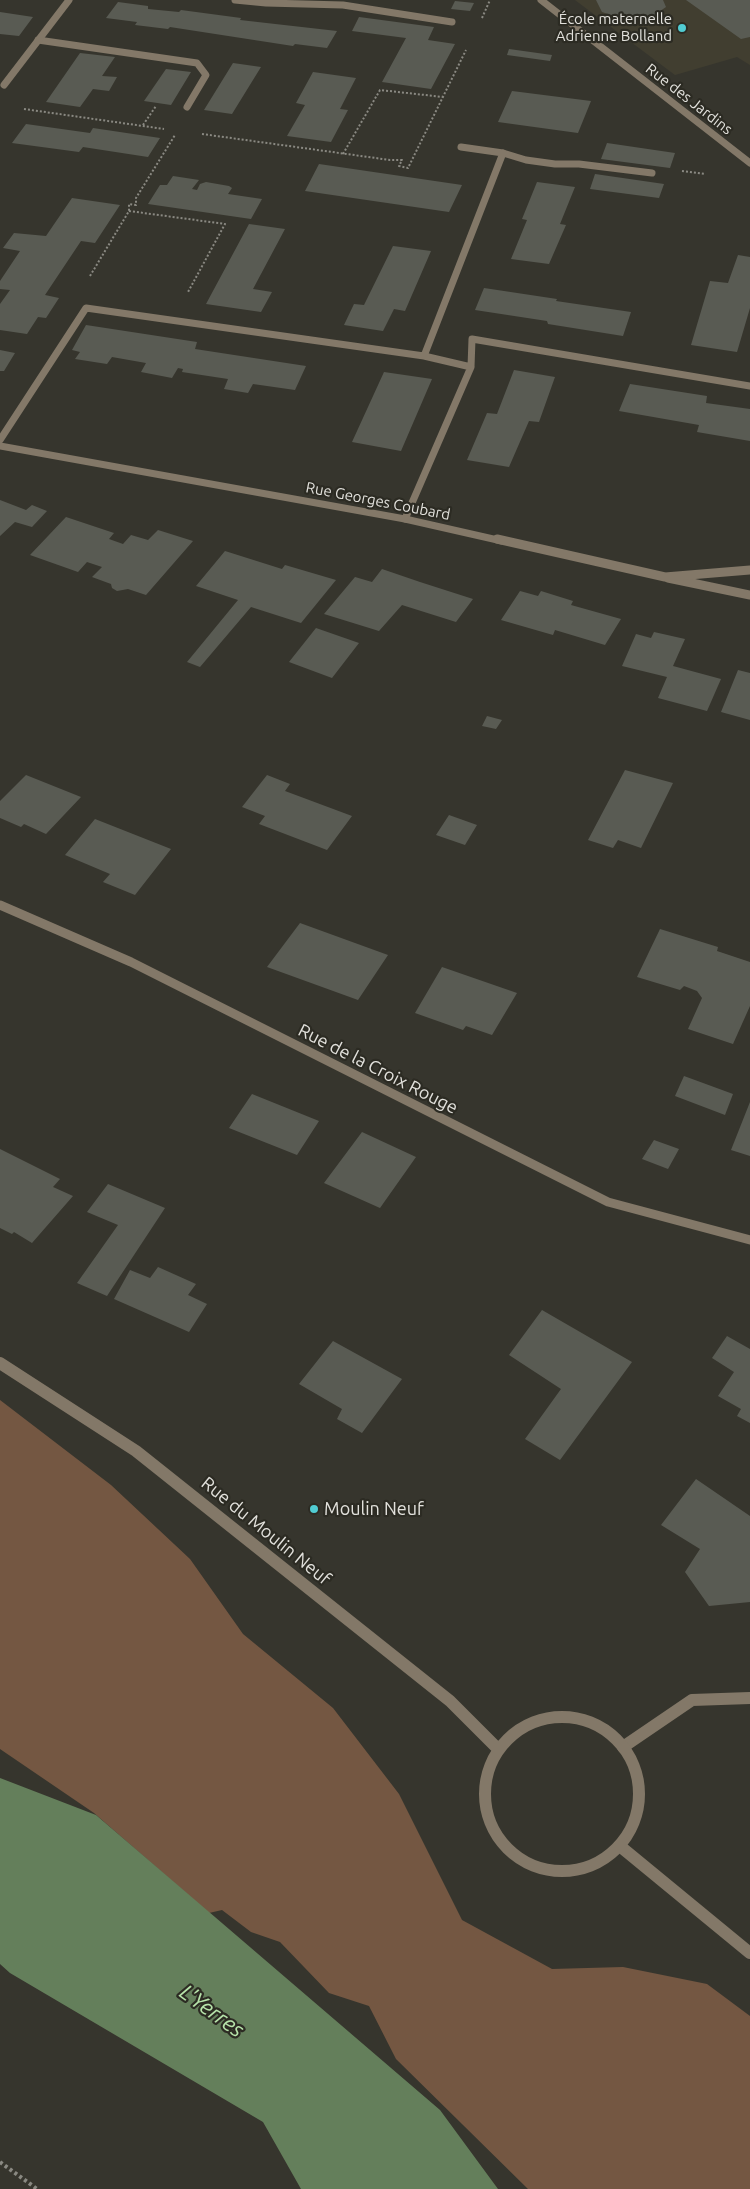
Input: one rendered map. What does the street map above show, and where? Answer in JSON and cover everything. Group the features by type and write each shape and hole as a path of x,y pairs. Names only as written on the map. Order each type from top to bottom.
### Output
{"street":[{"path":"4,84 69,0"},
{"path":"236,0 266,3 343,5 452,22"},
{"name":"Rue des Jardins","path":"541,0 750,163"},
{"path":"38,40 197,63 206,75 187,106"},
{"path":"461,147 503,153 526,160 555,164 579,164 652,173"},
{"path":"424,356 503,153"},
{"path":"0,440 86,308 424,356 471,367"},
{"path":"405,519 471,367 472,339 750,386"},
{"name":"Rue Georges Coubard","path":"0,446 405,519 664,577 750,570"},
{"path":"664,577 750,596"},
{"name":"Rue de la Croix Rouge","path":"0,905 131,962 608,1202 750,1240"},
{"name":"Rue du Moulin Neuf","path":"0,1362 136,1452 450,1702 496,1747"},
{"path":"623,1748 692,1700 750,1698"},
{"path":"558,1716 582,1720 604,1731 623,1748 634,1767 640,1787 639,1809 633,1830 621,1847 600,1863 575,1871 549,1869 524,1860 503,1842 489,1820 483,1795 486,1769 496,1747 513,1730 534,1720 558,1716"},
{"path":"621,1847 750,1953"}],"path":[{"path":"480,23 490,0"},
{"path":"198,133 343,154 402,160 399,166 408,168 467,47"},
{"path":"4,84 21,108 169,130"},
{"path":"343,154 380,90 443,97"},
{"path":"86,308 71,307 129,211 129,204 136,205 136,198 178,131"},
{"path":"129,211 225,224 172,320"},
{"path":"0,2162 37,2189"}],"shaded area":[{"name":"École maternelle Adrienne Bolland","path":"575,0 750,0 750,65 737,57 675,75"},
{"path":"0,1400 111,1485 190,1559 243,1634 333,1708 399,1794 462,1920 552,1969 623,1967 707,1984 750,2016 750,2189 528,2189 396,2059 369,2006 329,1993 280,1942 251,1932 222,1910 209,1913 94,1813 0,1749"}],"water":[{"name":"L'Yerres","path":"0,1778 96,1815 440,2110 498,2189 301,2189 263,2122 10,1973 0,1964"}],"building":[{"path":"596,0 663,0 666,7 650,18 623,19 602,12"},
{"path":"686,0 750,0 750,37 741,39"},
{"path":"455,1 474,3 470,11 451,9"},
{"path":"118,2 148,6 148,9 179,12 181,10 241,18 240,20 337,31 327,48 295,44 293,46 170,27 168,29 135,25 137,22 106,18"},
{"path":"0,12 33,17 19,36 0,34"},
{"path":"359,17 434,27 428,40 455,44 431,89 382,82 406,38 352,31"},
{"path":"509,49 552,55 550,61 507,55"},
{"path":"80,53 115,57 102,76 117,77 109,91 93,89 80,107 46,102"},
{"path":"233,63 261,67 232,114 204,110"},
{"path":"166,69 191,72 171,105 144,101"},
{"path":"313,72 356,78 340,109 348,110 331,142 287,136 305,105 296,103"},
{"path":"512,91 591,101 578,133 498,122"},
{"path":"26,124 90,133 93,128 160,138 148,157 83,147 79,152 12,143"},
{"path":"607,143 675,153 670,168 601,159"},
{"path":"319,164 462,185 449,212 305,191"},
{"path":"595,174 664,184 659,198 590,189"},
{"path":"173,176 199,180 192,189 197,190 200,184 206,182 229,186 232,188 228,194 262,199 251,219 148,204 160,185 167,185"},
{"path":"537,182 575,187 560,224 566,225 549,264 511,259 527,220 522,219"},
{"path":"72,198 120,205 95,243 81,241 45,295 59,298 46,318 38,317 27,334 0,330 0,304 10,290 0,289 0,281 20,251 3,248 14,233 46,236"},
{"path":"249,224 285,229 253,289 272,292 261,312 206,304"},
{"path":"393,246 431,251 405,311 394,309 383,331 344,325 354,304 364,305"},
{"path":"738,255 750,257 750,308 737,352 691,345 710,281 728,283"},
{"path":"484,288 631,312 623,336 548,324 547,321 475,310"},
{"path":"86,325 197,342 195,349 306,366 295,390 253,384 248,393 224,389 228,379 182,372 183,369 178,368 172,378 141,372 146,363 112,357 107,364 75,359 80,352 72,350"},
{"path":"0,350 15,353 4,371 0,371"},
{"path":"514,370 555,377 539,422 529,421 509,467 467,460 487,413 497,414"},
{"path":"384,372 432,379 401,451 352,442"},
{"path":"630,384 707,396 706,403 750,409 750,441 697,432 699,425 619,411"},
{"path":"0,500 26,510 32,505 47,511 32,527 15,522 0,536"},
{"path":"66,517 114,533 109,539 123,544 131,535 148,540 158,530 193,541 146,595 128,589 117,591 112,588 111,584 92,577 102,567 87,562 78,572 30,555"},
{"path":"225,551 282,569 285,565 336,580 301,623 251,607 200,667 187,662 238,600 196,586"},
{"path":"382,569 473,599 456,622 402,605 379,631 324,614 355,577 372,582"},
{"path":"520,591 538,596 541,591 573,601 571,605 621,619 605,645 555,630 553,635 501,620"},
{"path":"316,628 359,643 332,678 289,662"},
{"path":"654,632 685,639 673,666 721,679 707,711 658,698 667,677 622,666 636,634 651,638"},
{"path":"738,670 750,673 750,720 721,712"},
{"path":"487,716 502,720 496,729 482,726"},
{"path":"625,770 673,783 641,848 618,840 613,848 588,840"},
{"path":"26,775 81,797 46,834 24,824 21,827 0,818 0,801"},
{"path":"267,775 290,784 285,791 352,816 327,850 259,824 265,816 242,807"},
{"path":"449,815 477,825 465,845 436,835"},
{"path":"95,819 171,849 135,895 103,882 110,874 65,855"},
{"path":"300,923 388,955 358,1000 267,967"},
{"path":"660,929 718,947 717,951 750,962 750,1006 733,1044 688,1029 702,998 697,991 684,986 680,990 637,977"},
{"path":"442,967 517,993 492,1035 466,1026 463,1030 415,1013"},
{"path":"684,1076 733,1094 725,1115 675,1096"},
{"path":"252,1094 319,1121 297,1155 229,1128"},
{"path":"750,1102 750,1156 731,1150"},
{"path":"362,1132 416,1157 380,1208 324,1183"},
{"path":"654,1140 679,1149 668,1169 642,1159"},
{"path":"0,1149 60,1179 53,1187 73,1196 32,1243 14,1232 12,1234 0,1228"},
{"path":"108,1184 165,1208 107,1296 77,1283 118,1225 87,1212"},
{"path":"158,1267 196,1284 188,1295 207,1304 189,1332 114,1299 130,1270 150,1278"},
{"path":"542,1310 632,1362 560,1460 525,1439 561,1389 509,1355"},
{"path":"727,1336 750,1349 750,1423 737,1416 741,1409 718,1396 734,1372 712,1358"},
{"path":"333,1341 402,1379 362,1433 337,1419 342,1409 299,1384"},
{"path":"696,1479 750,1516 750,1602 709,1606 685,1572 700,1549 661,1525"}],"place":[{"name":"École maternelle Adrienne Bolland","path":"682,28"},
{"name":"Moulin Neuf","path":"314,1509"}]}
